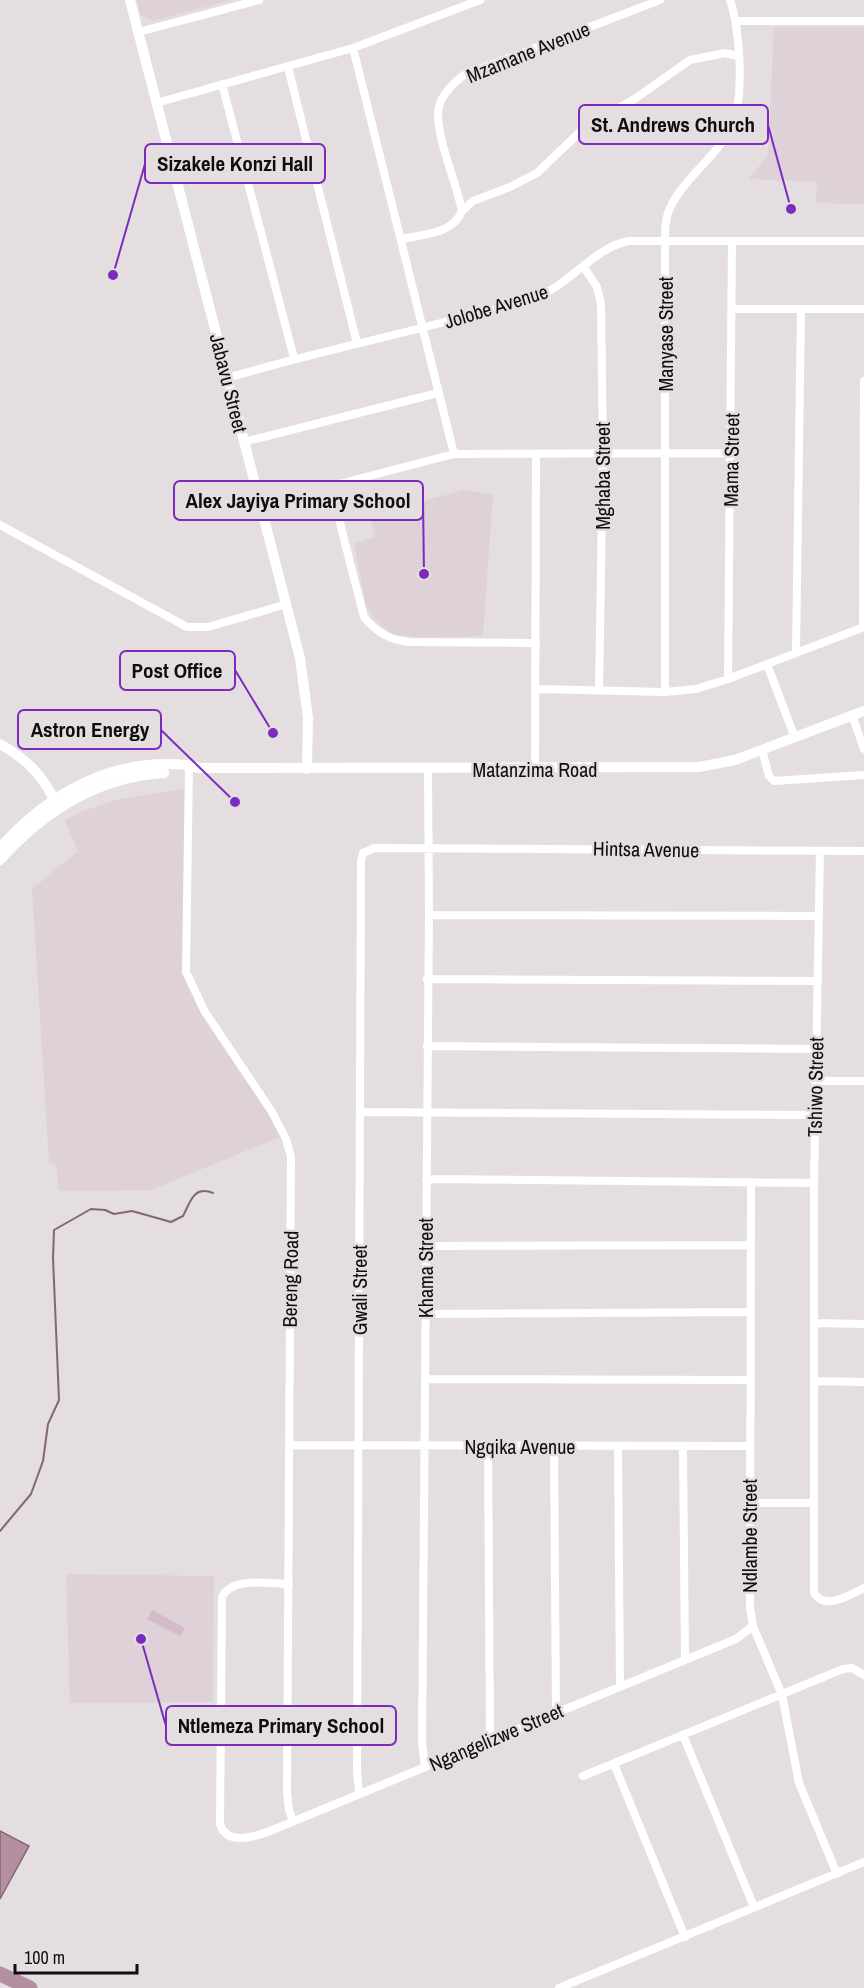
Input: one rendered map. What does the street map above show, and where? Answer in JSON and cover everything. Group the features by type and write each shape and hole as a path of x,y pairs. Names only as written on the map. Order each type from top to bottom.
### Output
{"street":[{"name":"Jabavu Street","path":"130,0 287,604 306,696 307,769"},
{"path":"139,32 259,0"},
{"path":"156,103 353,48 480,0"},
{"name":"Mzamane Avenue","path":"462,211 438,113 446,92 454,82 474,71 660,0"},
{"name":"Manyase Street","path":"665,692 665,241 667,219 672,204 732,127 738,90 738,56 737,21 730,0"},
{"path":"737,21 864,21"},
{"path":"353,48 454,454"},
{"path":"402,239 445,229 458,220 462,211 473,201 510,187 537,173 582,130 636,98 690,60 725,52 738,56"},
{"path":"288,67 357,343"},
{"path":"222,84 294,358"},
{"name":"Mama Street","path":"728,679 732,453 732,241"},
{"name":"Jolobe Avenue","path":"227,378 294,358 423,328 535,298 555,288 609,247 621,242 864,241"},
{"name":"Mghaba Street","path":"583,266 597,287 601,304 603,453 599,691"},
{"path":"733,309 864,309"},
{"path":"796,652 801,309"},
{"path":"536,689 665,692 696,688 728,679 864,627 864,381"},
{"path":"244,442 438,393"},
{"path":"262,504 331,488 454,454 732,453"},
{"path":"535,769 536,454"},
{"path":"331,488 364,617 378,633 399,641 410,642 536,643"},
{"path":"0,525 187,627 208,627 287,604"},
{"path":"767,664 795,738"},
{"name":"Matanzima Road","path":"0,848 56,802 108,773 136,768 699,767 720,764 762,750 864,711"},
{"path":"852,715 864,749"},
{"path":"0,744 32,766 56,802"},
{"path":"762,750 769,776 774,781 864,775"},
{"name":"Bereng Road","path":"192,768 186,972 205,1012 272,1112 286,1139 291,1157 289,1318 291,1445 287,1791 293,1821"},
{"name":"Khama Street","path":"425,1767 422,1743 429,915 428,769"},
{"name":"Matanzima Road","path":"0,860 56,802"},
{"name":"Hintsa Avenue","path":"429,848 864,851"},
{"name":"Gwali Street","path":"359,1794 357,1771 362,857 369,849 429,848"},
{"name":"Tshiwo Street","path":"819,851 814,1183 815,1323 812,1503 814,1593 820,1600 831,1601 864,1588"},
{"path":"429,915 818,916"},
{"path":"427,979 817,981"},
{"path":"427,1046 815,1049"},
{"path":"815,1081 864,1081"},
{"path":"361,1112 815,1115"},
{"path":"426,1179 814,1183"},
{"name":"Ndlambe Street","path":"751,1182 748,1595 753,1626 782,1695 799,1783 837,1874"},
{"path":"425,1246 749,1245"},
{"path":"425,1314 749,1312"},
{"path":"815,1323 864,1324"},
{"path":"425,1379 749,1380"},
{"path":"814,1381 864,1382"},
{"name":"Ngqika Avenue","path":"291,1445 748,1446"},
{"path":"488,1446 490,1739"},
{"path":"554,1446 556,1713"},
{"path":"618,1447 620,1685"},
{"path":"683,1447 685,1659"},
{"path":"749,1503 812,1503"},
{"name":"Ngangelizwe Street","path":"289,1584 236,1584 228,1588 222,1597 220,1824 226,1834 235,1838 258,1836 742,1635 753,1626"},
{"path":"583,1776 843,1669 852,1668 864,1675"},
{"path":"683,1735 754,1907"},
{"path":"614,1764 685,1936"},
{"path":"559,1988 864,1862"}],"shaded area":[{"path":"137,0 232,0 153,21 140,15"},
{"path":"774,27 864,27 864,204 816,203 817,182 749,179 768,155"},
{"path":"465,490 493,494 483,636 423,638 393,635 375,620 366,605 354,544 375,537 370,515"},
{"path":"187,788 187,982 201,1011 264,1104 280,1137 151,1190 59,1191 56,1164 49,1163 32,889 78,851 65,821 81,812 119,799"},
{"path":"66,1574 214,1576 213,1702 70,1703"},
{"path":"152,1610 185,1628 180,1636 147,1619"},
{"path":"0,1831 29,1846 0,1899"}],"waterway":[{"path":"0,1531 31,1494 43,1461 48,1424 59,1400 53,1258 54,1230 91,1209 105,1210 114,1214 132,1211 171,1222 183,1216 190,1201 197,1193 201,1191 213,1193"},
{"path":"0,1974 30,1988"}],"place":[{"name":"St. Andrews Church","path":"791,209"},
{"name":"Sizakele Konzi Hall","path":"113,275"},
{"name":"Alex Jayiya Primary School","path":"424,574"},
{"name":"Post Office","path":"273,733"},
{"name":"Astron Energy","path":"235,802"},
{"name":"Ntlemeza Primary School","path":"141,1639"}]}
